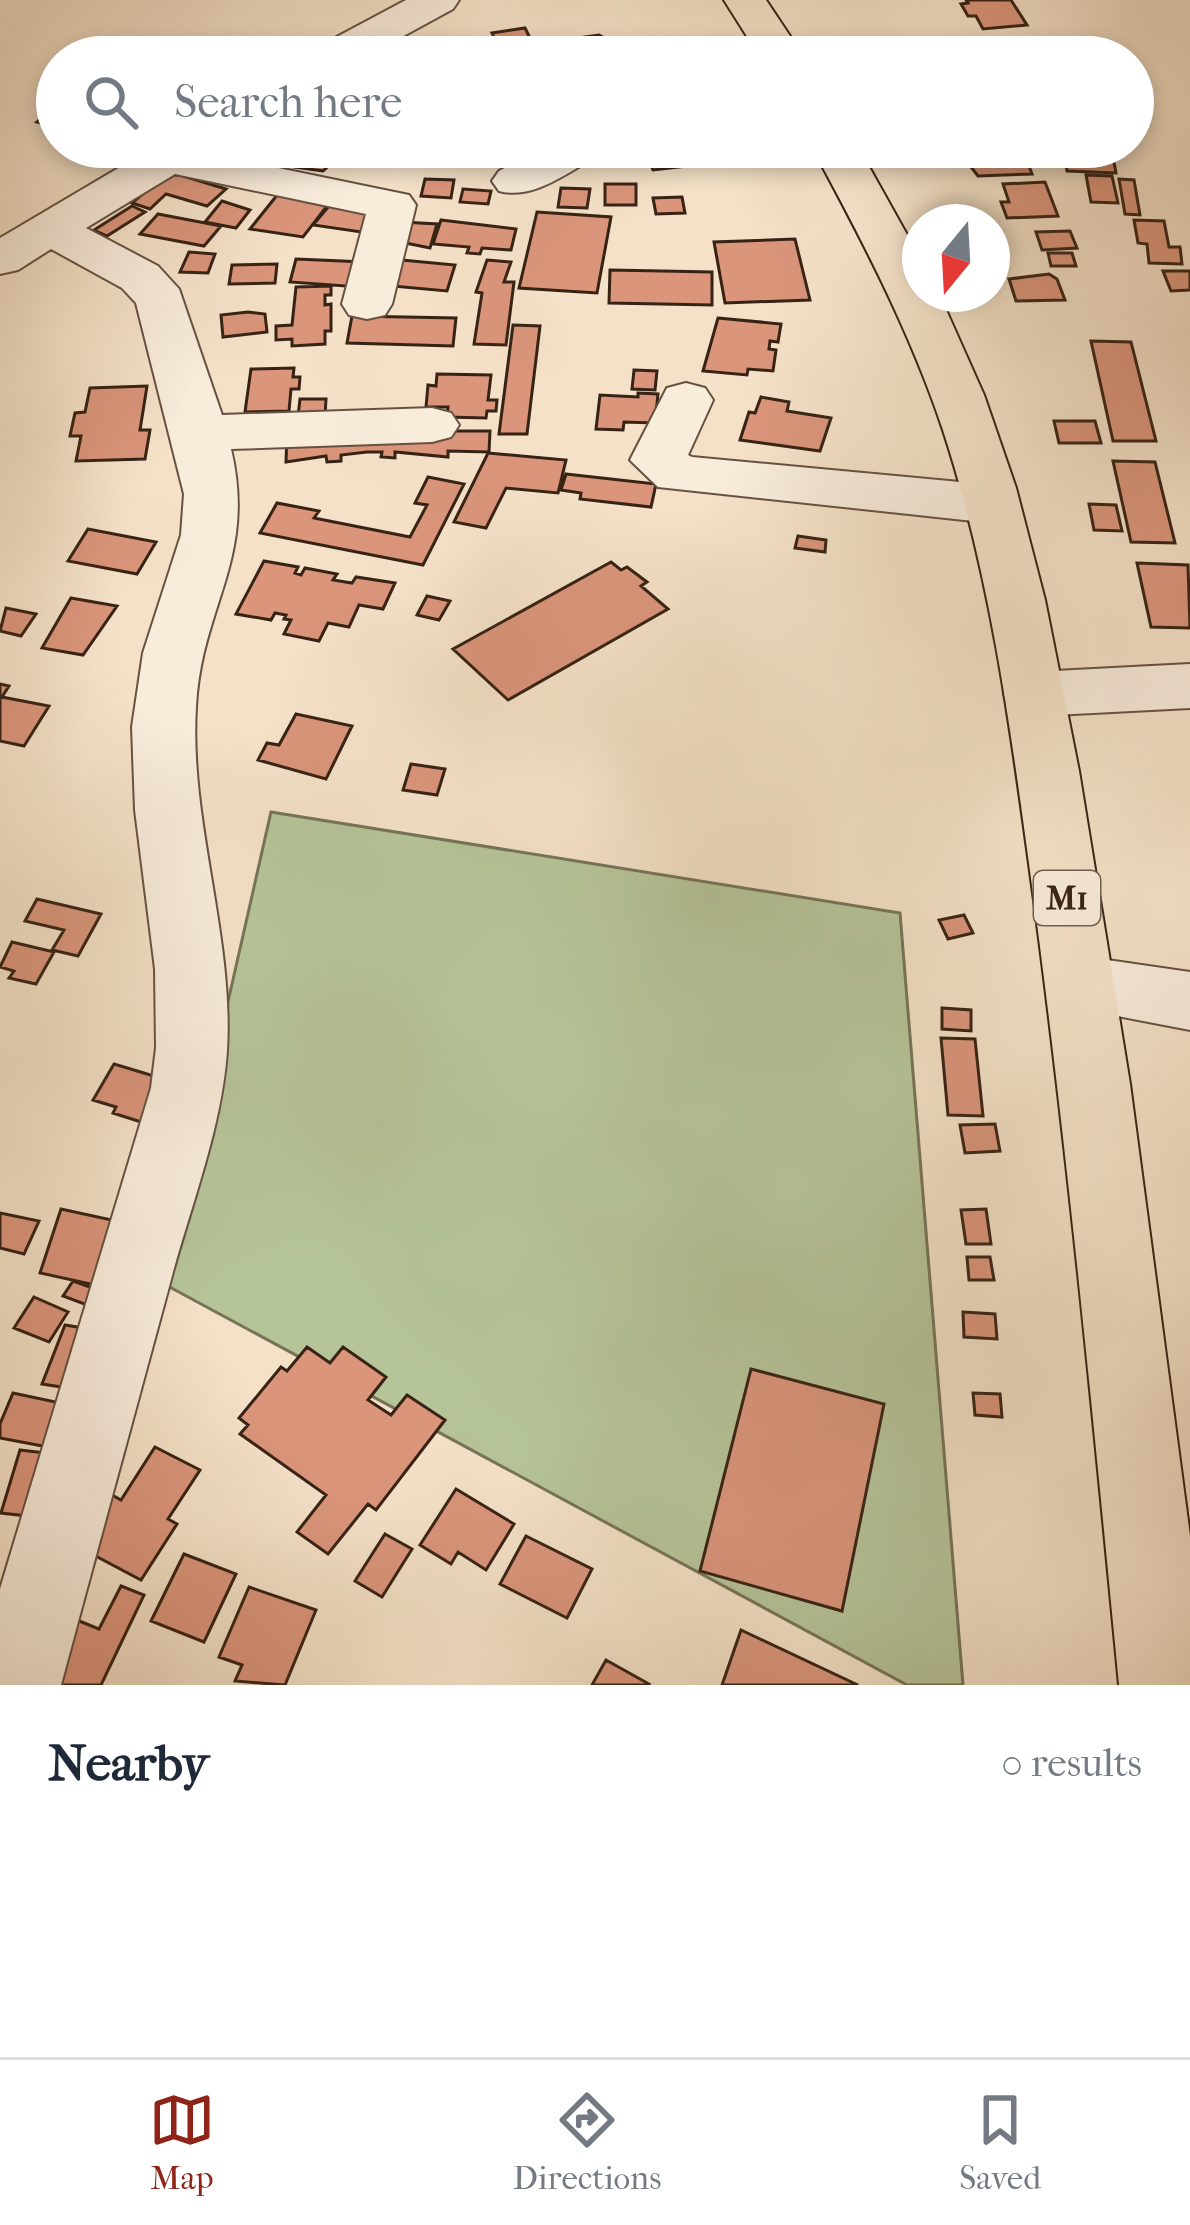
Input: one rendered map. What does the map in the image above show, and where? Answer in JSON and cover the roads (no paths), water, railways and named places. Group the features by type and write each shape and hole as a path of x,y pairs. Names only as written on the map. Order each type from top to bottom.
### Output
{"highway":[{"path":"745,0 768,36"},
{"name":"M1","path":"847,168 936,341 992,504 1035,694 1080,984 1164,1685"}],"street":[{"path":"371,36 438,0"},
{"path":"25,244 152,168"},
{"path":"239,168 392,205 367,304"},
{"path":"515,181 540,168"},
{"path":"16,1685 193,1054 191,982 164,770 164,719 172,657 205,554 212,496 160,300 140,278 25,244"},
{"path":"686,400 658,460 677,474 992,504"},
{"path":"197,434 432,425"},
{"path":"1035,694 1190,686"},
{"path":"1080,984 1190,1001"}]}
